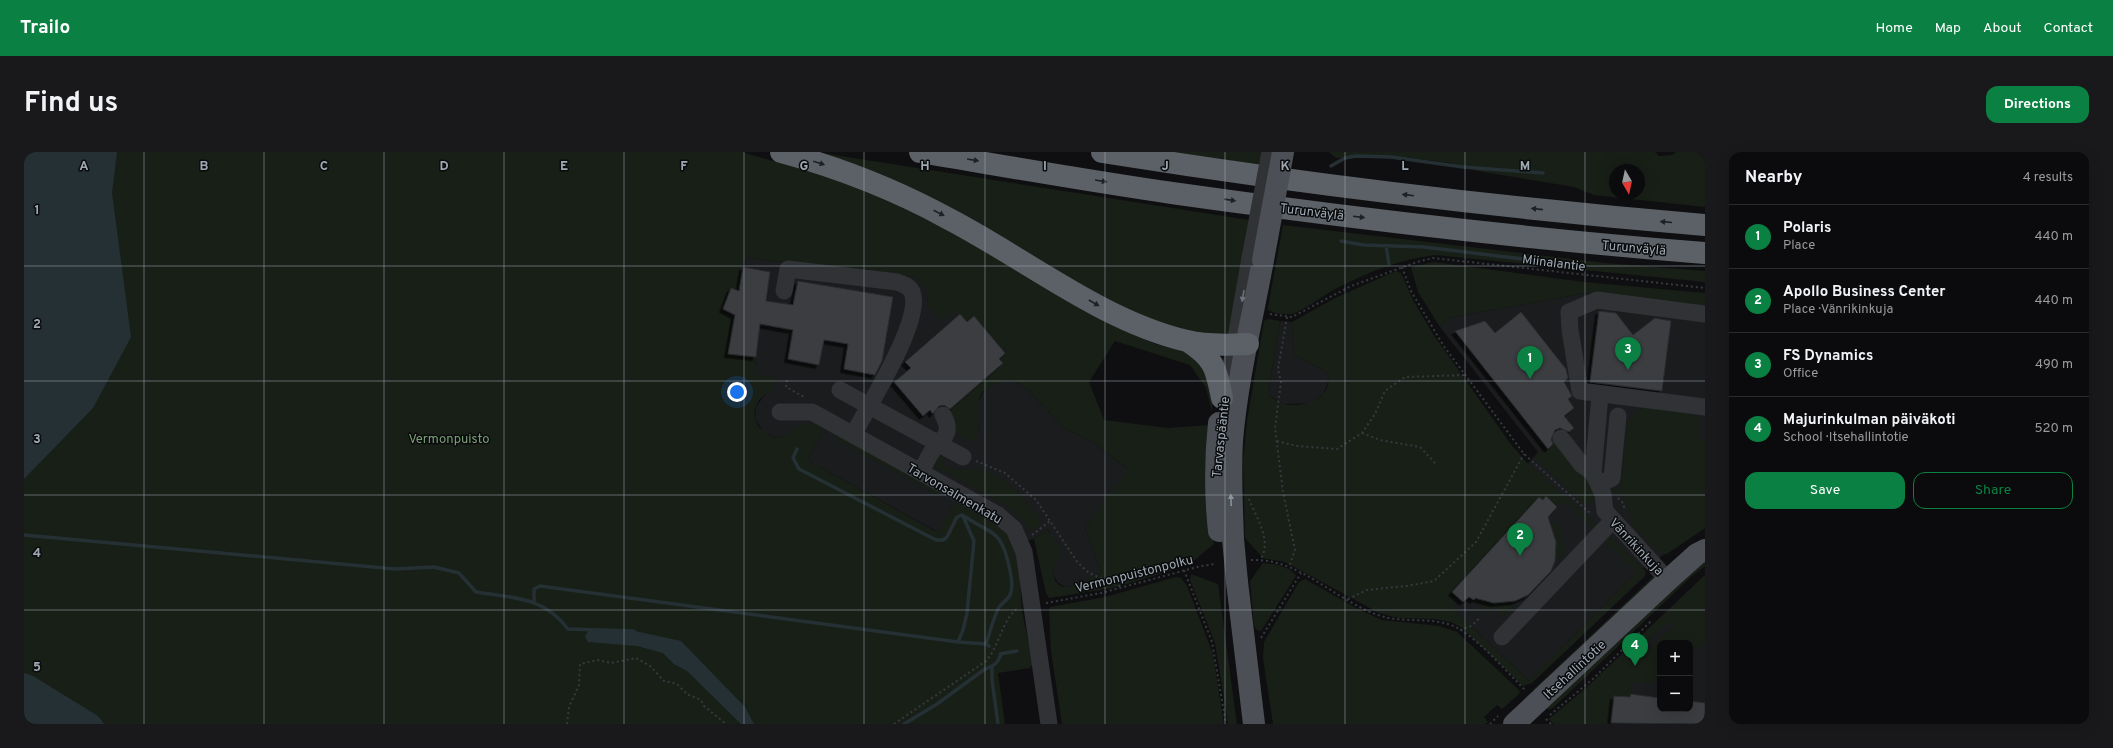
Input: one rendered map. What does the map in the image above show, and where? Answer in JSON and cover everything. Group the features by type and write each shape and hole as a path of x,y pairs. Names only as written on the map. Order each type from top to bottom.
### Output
{"highway":[{"path":"782,152 845,171 909,198 951,219 1060,285 1106,309 1135,323 1189,342 1206,353 1217,374 1222,398"},
{"name":"Turunväylä","path":"920,152 1171,193 1309,211 1613,246 1705,253"},
{"path":"1102,152 1310,182 1472,202 1705,225"},
{"path":"1189,342 1241,344"}],"main road":[{"name":"Tarvaspääntie","path":"1226,540 1231,499 1232,441 1241,344 1257,259 1283,152"},
{"name":"Tarvaspääntie","path":"1222,398 1215,461 1215,496 1226,540 1231,583 1241,724"},
{"name":"Itsehallintotie","path":"1514,724 1544,712 1668,580 1697,554 1705,550"},
{"name":"Tarvaspääntie","path":"1231,583 1254,724"}],"street":[{"name":"Tarvaspääntie","path":"1257,259 1270,152"},
{"path":"784,291 788,269 897,282 906,285 912,291 914,299 911,317 895,360 868,405 853,435"},
{"path":"1705,314 1597,300 1569,312 1570,330 1580,391 1600,395 1705,407"},
{"name":"Tarvaspääntie","path":"1222,398 1241,344"},
{"path":"840,390 963,457"},
{"path":"1596,479 1597,427 1600,395"},
{"path":"1597,427 1647,401"},
{"name":"Tarvonsalmenkatu","path":"780,412 812,412 998,515 1014,529 1024,552 1049,724"},
{"path":"920,472 932,451 947,433 947,426 943,415"},
{"path":"1596,479 1612,478 1618,416"},
{"path":"1502,637 1608,520 1603,494 1596,479 1561,438"},
{"name":"Vänrikinkuja","path":"1608,520 1668,580"}],"path":[{"name":"Miinalantie","path":"1287,317 1298,315 1345,289 1402,267 1433,258 1705,288"},
{"path":"1402,267 1411,291 1443,345 1467,375 1524,454 1608,520"},
{"path":"1268,314 1287,317 1278,369 1281,382 1275,428 1283,492 1295,550 1289,567"},
{"path":"1277,441 1297,446 1337,449 1362,433 1376,414 1385,391 1405,377 1467,375"},
{"path":"788,380 786,387 806,398"},
{"path":"1362,433 1380,440 1420,447 1436,464"},
{"path":"1348,599 1367,590 1406,586 1434,581 1476,542 1524,454"},
{"path":"963,457 1005,473 1036,500 1051,520 1078,564 1089,573 1123,587"},
{"path":"1248,495 1265,541 1264,554 1260,560"},
{"path":"1027,533 1029,537 1051,520"},
{"path":"1247,560 1260,560 1289,567 1377,615 1396,620 1436,621 1460,630 1472,639 1544,712 1551,724"},
{"name":"Vermonpuistonpolku","path":"1045,611 1044,603 1102,593 1184,570 1216,564"},
{"path":"1184,570 1212,642 1216,658 1226,724"},
{"path":"1258,642 1301,573"},
{"path":"894,724 986,661 991,655 1006,620 1017,608"},
{"path":"1460,630 1471,626 1481,617"},
{"path":"1544,712 1594,678 1653,619"},
{"path":"567,724 569,707 578,685 580,664 598,660 611,663 636,658 650,666 664,681 677,684 687,694 701,700 704,706 726,724"}],"shaded area":[{"path":"24,152 117,152 112,193 131,337 93,408 24,479"},
{"path":"746,257 827,269 916,277 925,284 927,304 955,310 960,314 974,316 1002,348 1004,347 1007,351 1003,363 949,409 979,431 976,405 986,388 1000,382 1013,380 1030,392 1064,428 1091,441 1129,470 1085,528 1101,572 1076,586 1066,587 1058,583 1054,576 1053,566 1057,557 1048,529 1034,539 1013,543 952,507 938,532 807,460 823,433 798,427 792,432 778,438 764,433 755,419 756,407 766,393 772,390 753,374 756,361 728,354 723,309 731,288 739,291"},
{"path":"1585,293 1705,306 1705,528 1637,572 1529,681 1455,611 1423,584 1538,452 1440,327 1448,318"},
{"path":"1280,321 1292,322 1294,355 1327,372 1329,379 1324,393 1312,403 1283,404 1268,394"},
{"path":"1705,575 1705,724 1554,724 1549,719 1585,689"},
{"path":"589,629 635,631 681,641 745,707 754,724 741,724 687,671 674,664 663,653 637,646 588,642 585,637"},
{"path":"24,673 33,676 98,716 104,724 24,724"}],"green space":[{"name":"Vermonpuisto","path":"50,152 742,152 842,181 900,205 951,231 1123,330 1153,343 1184,352 1201,362 1213,394 1212,412 1206,388 1190,365 1115,341 1089,382 1104,420 1168,428 1208,425 1208,484 1214,544 1192,562 1174,567 1173,570 1113,588 1049,598 1046,593 1034,539 1047,529 1062,552 1054,567 1054,577 1056,582 1060,585 1066,587 1075,586 1101,572 1085,528 1128,469 1091,441 1064,428 1030,392 1013,380 995,384 984,391 979,399 979,427 977,435 971,442 954,432 956,419 949,409 1002,363 999,359 1007,351 1004,347 1002,349 974,316 967,322 955,310 941,320 927,304 926,289 916,277 827,269 746,257 739,291 730,289 723,309 735,315 729,353 756,357 754,374 775,378 772,390 758,402 755,409 757,424 762,430 769,435 778,438 804,424 814,422 820,424 823,433 807,460 937,532 952,507 957,503 962,504 1001,527 1013,543 1018,556 1022,611 1033,664 1030,668 998,673 1005,724 24,724 24,428"},
{"path":"815,152 1249,220 1230,340 1160,326"},
{"path":"1166,152 1262,152 1259,166"},
{"path":"1329,152 1655,152 1659,156 1672,155 1676,152 1705,152 1705,207 1640,200 1645,200 1645,164 1609,164 1609,197 1594,195 1574,187 1477,171 1451,163 1395,156 1336,158"},
{"path":"1283,225 1606,263 1705,271 1705,282 1435,255 1408,260 1382,268 1332,291 1307,307 1292,314 1279,314 1268,310 1268,307"},
{"path":"1434,262 1584,282 1705,293 1705,306 1585,293 1448,318 1440,327 1418,292 1411,267"},
{"path":"1396,271 1401,273 1414,302 1433,334 1510,443 1528,464 1597,525 1596,533 1565,501 1557,507 1546,496 1543,500 1539,497 1452,591 1458,598 1452,604 1457,609 1455,611 1529,681 1637,572 1602,538 1611,538 1646,571 1645,576 1532,683 1523,686 1462,628 1451,622 1434,619 1398,618 1379,613 1285,562 1263,558 1245,538 1243,461 1247,421 1264,321 1268,319 1280,321 1268,394 1284,404 1292,405 1309,402 1322,395 1327,389 1327,372 1294,355 1292,322 1335,298"},
{"path":"1645,405 1688,409 1689,415 1700,417 1698,439 1705,440 1705,528 1667,554 1663,554 1633,527 1629,508 1620,494 1608,492 1611,488 1620,489 1628,421"},
{"path":"837,436 841,436 942,493 941,497 836,439"},
{"path":"1556,442 1590,477 1598,495 1586,507 1534,457 1542,450"},
{"path":"939,453 947,454 942,463 948,466 958,470 983,471 992,474 1009,485 1025,500 1042,523 1031,532 1021,517 1005,505 935,466 934,462"},
{"path":"1553,522 1564,533 1558,539 1568,548 1554,563 1556,548 1551,524"},
{"path":"1705,557 1705,566 1692,576 1554,707 1549,710 1547,708"},
{"path":"1263,563 1286,568 1296,576 1261,631 1257,630 1254,626 1250,581"},
{"path":"1191,574 1218,584 1237,724 1228,724 1215,643 1190,580"},
{"path":"1656,574 1656,578 1533,692 1534,689"},
{"path":"1705,575 1705,646 1699,647 1693,652 1693,640 1659,640 1674,625 1669,621 1630,659 1634,664 1657,642 1657,680 1654,682 1632,683 1630,697 1614,696 1611,722 1624,724 1554,724 1549,719 1585,689"},
{"path":"1176,577 1181,578 1187,586 1213,654 1224,724 1062,724 1051,651 1050,607 1105,597"},
{"path":"1305,579 1358,609 1382,620 1439,626 1457,632 1520,691 1518,695 1502,709 1497,705 1484,717 1488,722 1485,724 1273,724 1263,658 1264,642 1299,582"},
{"path":"1475,598 1497,603 1508,603 1519,600 1504,616 1494,606 1488,612 1474,600"}],"building":[{"path":"743,267 770,272 766,301 793,305 798,281 893,297 882,361 875,375 844,369 848,344 824,340 819,365 788,359 793,330 760,324 756,357 728,354 735,315 723,309 731,288 739,291"},
{"path":"1599,311 1616,313 1633,335 1655,318 1671,321 1662,391 1590,382"},
{"path":"1521,312 1566,369 1568,378 1564,382 1572,396 1568,399 1574,408 1564,416 1574,428 1569,432 1560,428 1555,430 1551,439 1553,444 1548,449 1455,331 1485,321 1495,333"},
{"path":"960,314 967,322 974,316 1005,353 999,359 1003,363 950,409 944,405 939,406 933,414 930,410 923,416 894,382 911,368 905,362"},
{"path":"1546,496 1557,507 1548,517 1556,542 1555,561 1551,571 1528,595 1515,601 1494,603 1475,598 1474,600 1469,597 1463,602 1452,592 1539,497 1543,500"},
{"path":"1631,694 1657,698 1657,712 1693,712 1693,701 1705,703 1705,724 1611,723 1614,696 1630,697"}],"waterway":[{"path":"1331,166 1345,158 1356,156 1391,157 1463,167 1543,173"},
{"path":"1341,241 1364,245 1424,247 1564,264"},
{"path":"1386,246 1389,264"},
{"path":"797,449 793,458 799,469 936,540 943,540 947,537 957,517 962,515 995,535 1007,556 1012,589 1009,597 998,609 986,644"},
{"path":"958,642 963,630 967,613 974,541 963,516"},
{"path":"24,535 395,569 434,567 459,573 476,592 526,600 538,604 558,618 568,629 634,631"},
{"path":"534,601 534,589 540,586 958,642 986,644 989,646"},
{"path":"1000,654 1017,651"},
{"path":"904,724 937,704 985,669 993,665 997,662 1001,654"},
{"path":"992,666 992,680 998,724"}],"place":[{"name":"FS Dynamics","path":"1628,370"},
{"name":"Polaris","path":"1530,379"},
{"name":"Apollo Business Center","path":"1520,556"},
{"name":"Majurinkulman päiväkoti","path":"1635,666"}]}
